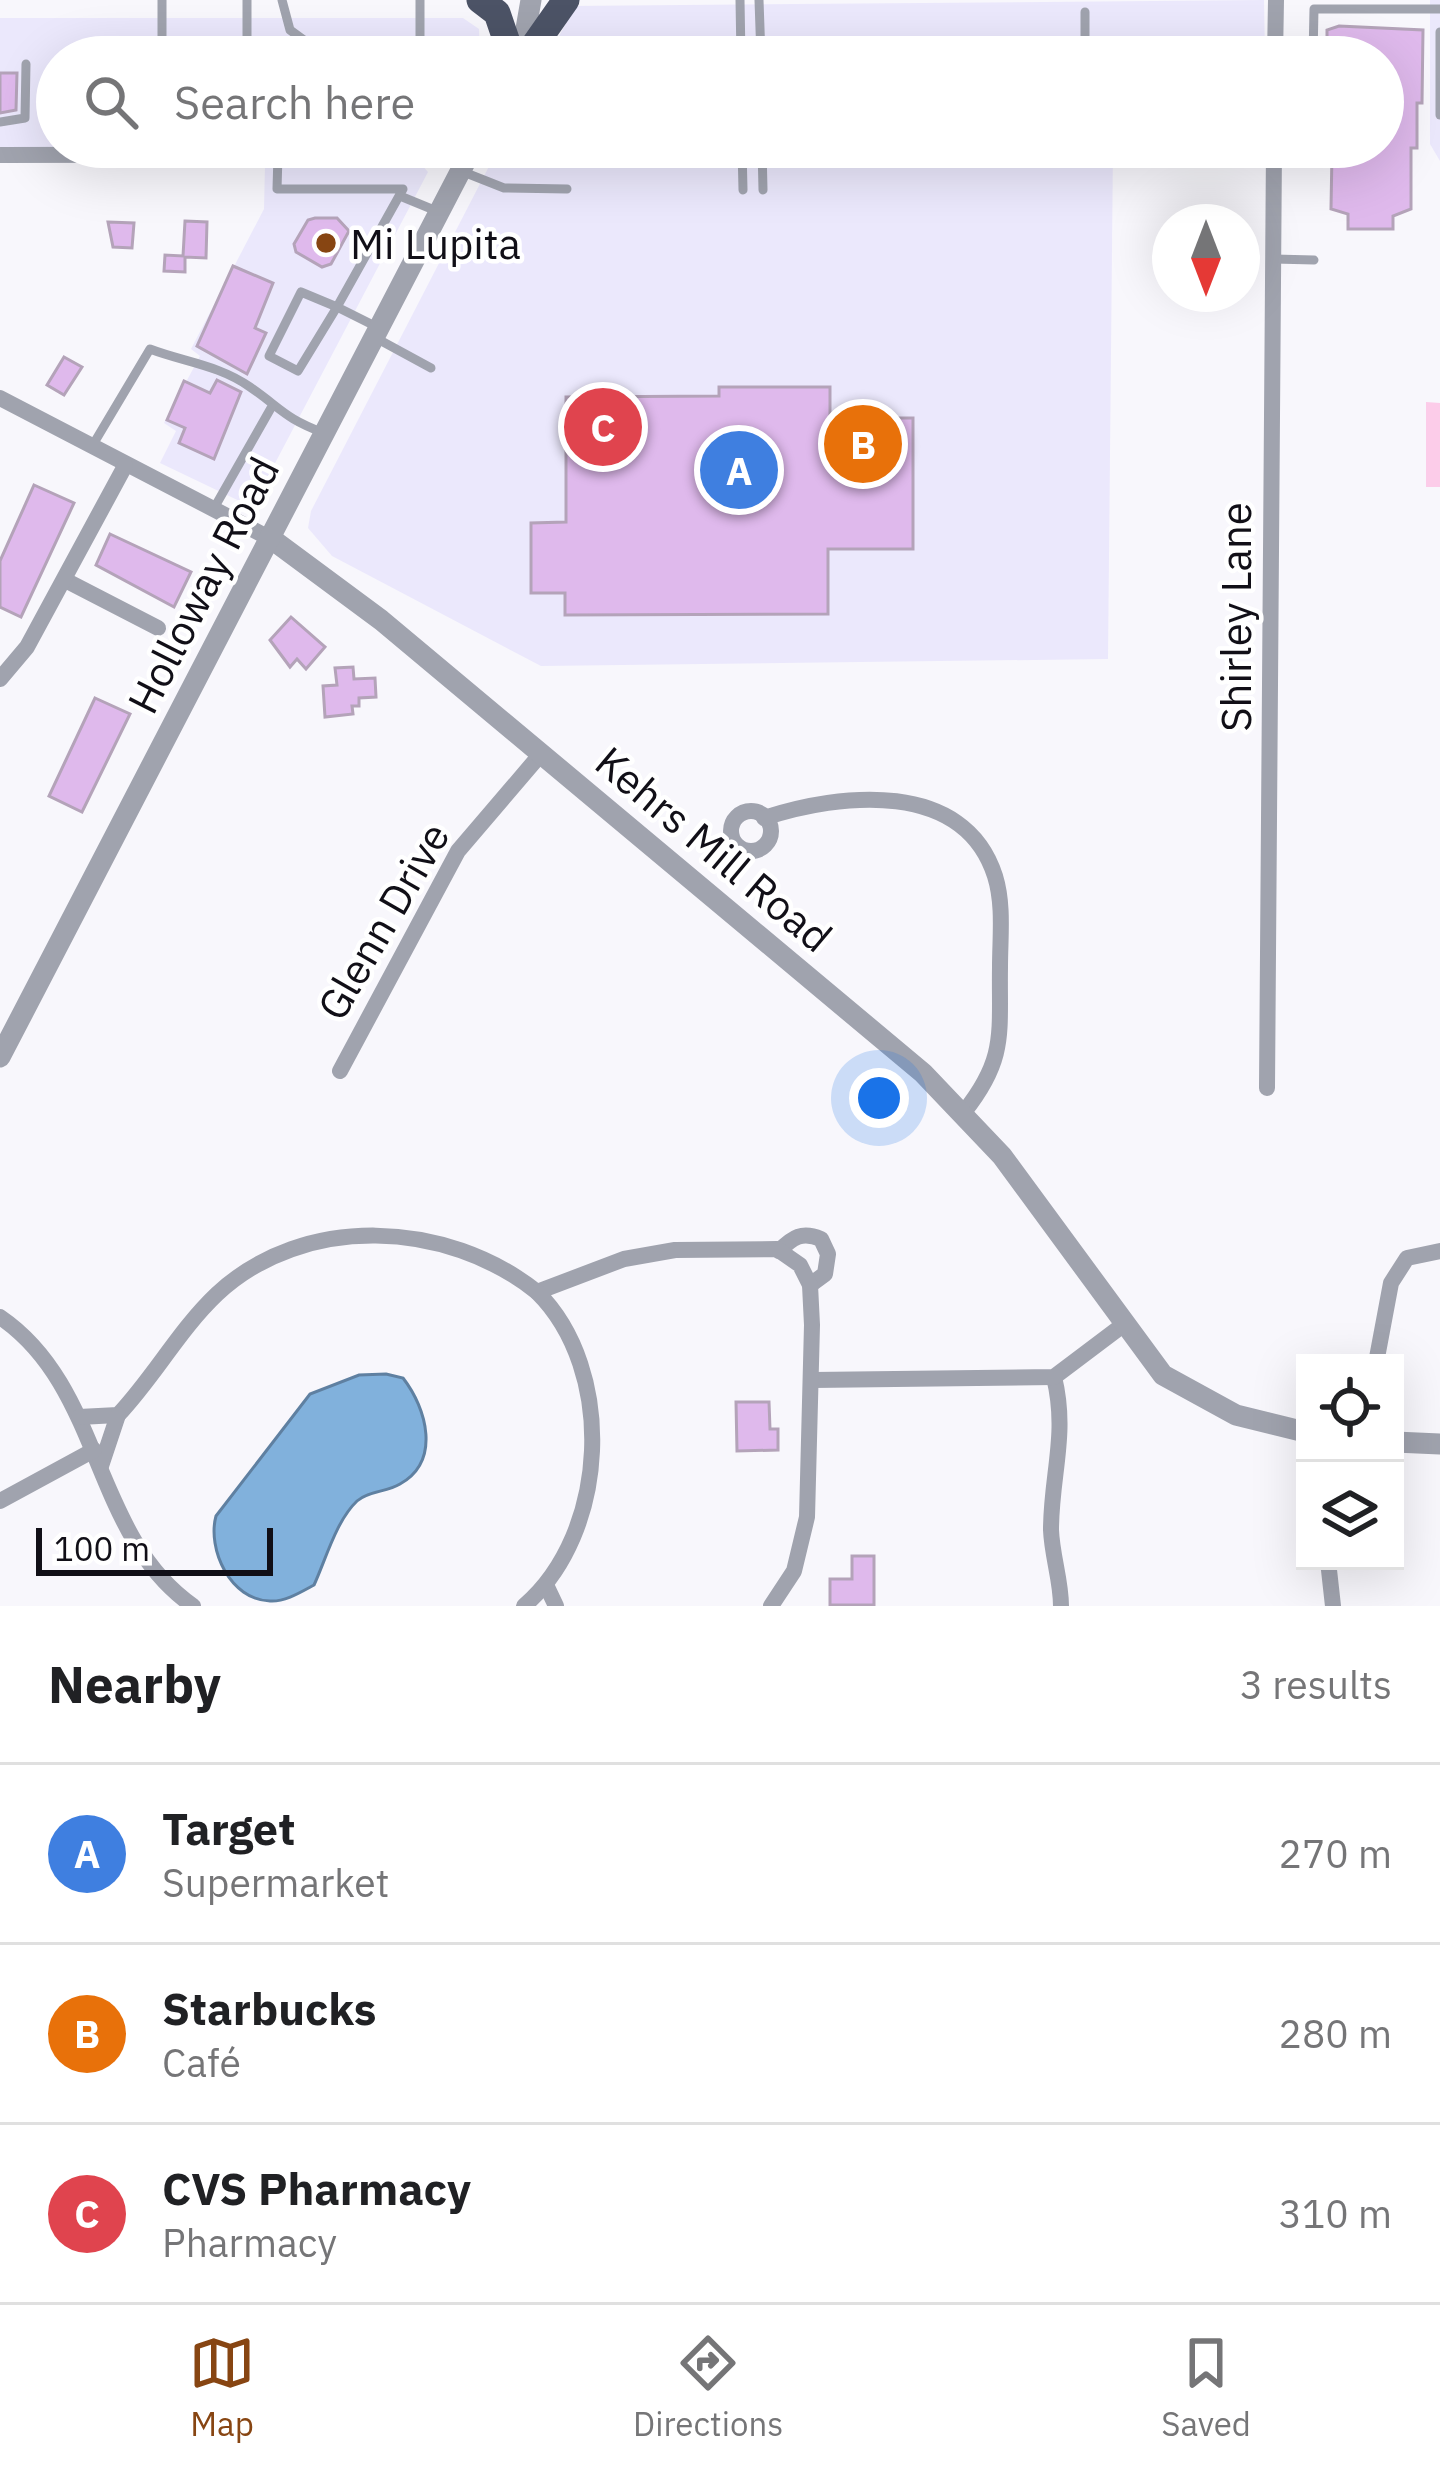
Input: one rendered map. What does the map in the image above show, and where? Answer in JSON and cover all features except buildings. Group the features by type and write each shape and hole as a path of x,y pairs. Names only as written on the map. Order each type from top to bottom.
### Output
{"highway":[{"path":"480,0 496,13 508,36"},
{"path":"536,36 566,0"}],"street":[{"path":"526,36 531,0"},
{"path":"1275,36 1276,0"},
{"path":"0,155 36,154"},
{"name":"Holloway Road","path":"0,1057 273,540 462,168"},
{"name":"Shirley Lane","path":"1267,1088 1274,168"},
{"name":"Kehrs Mill Road","path":"0,398 273,540 381,620 964,1112 1003,1156 1163,1375 1185,1390 1265,1425 1296,1430"},
{"path":"0,679 27,647 125,466"},
{"path":"65,580 158,628"},
{"name":"Glenn Drive","path":"340,1071 458,851 540,755"},
{"path":"764,818 796,807 903,800 953,819 980,845 994,874 1000,908 999,1032 990,1079 964,1112"},
{"path":"779,1251 792,1238 808,1234 820,1239 828,1254 825,1274 810,1285"},
{"path":"0,1501 98,1458 118,1414 220,1292 261,1262 302,1245 382,1236 450,1246 493,1260 537,1292 562,1318 580,1357 592,1437 583,1501 558,1573 524,1606"},
{"path":"537,1292 653,1252 779,1251 800,1265 810,1285 813,1380 804,1539 794,1571 770,1606"},
{"path":"1378,1354 1396,1273 1407,1258 1440,1251"},
{"path":"562,1318 582,1277"},
{"path":"0,1317 45,1354 80,1417 142,1558 193,1606"},
{"path":"813,1380 1054,1377 1123,1324"},
{"path":"1054,1377 1062,1407 1051,1525 1061,1606"},
{"path":"80,1417 118,1414"},
{"path":"1404,1442 1440,1444"},
{"path":"1329,1570 1333,1606"},
{"path":"547,1586 556,1606"}],"lane":[{"path":"162,0 162,36"},
{"path":"247,0 247,36"},
{"path":"282,0 290,30 298,36"},
{"path":"420,0 420,36"},
{"path":"740,0 741,36"},
{"path":"760,0 760,36"},
{"path":"1313,36 1314,9 1440,9"},
{"path":"1085,12 1085,36"},
{"path":"1440,32 1440,133"},
{"path":"0,122 25,118 26,64"},
{"path":"278,168 278,189 404,189 337,307 298,371 269,356 301,292 337,307 431,368"},
{"path":"481,168 504,188 567,188"},
{"path":"742,168 743,190"},
{"path":"762,168 763,190"},
{"path":"400,196 440,212"},
{"path":"1274,260 1314,260"},
{"path":"91,448 150,349 190,357 251,387 271,407 324,434"},
{"path":"213,510 271,407"}],"shaded area":[{"path":"1264,0 1265,36 559,36 575,6"},
{"path":"1430,0 1440,0 1440,161 1430,144"},
{"path":"0,18 463,18 479,29 479,36 36,36 36,148 0,149"},
{"path":"265,168 424,168 428,172 252,507 160,463 176,431 164,423 200,356 191,349 264,209"},
{"path":"488,168 1113,168 1108,659 541,666 332,556 308,528 311,511"},
{"path":"1426,402 1440,403 1440,487 1426,487"}],"water":[{"path":"359,1375 403,1378 418,1404 426,1434 421,1462 400,1484 361,1498 350,1509 314,1585 276,1601 243,1592 219,1557 216,1516 310,1394"}],"place":[{"name":"Mi Lupita","path":"326,243"},
{"name":"CVS Pharmacy","path":"603,427"},
{"name":"Starbucks","path":"863,444"},
{"name":"Target","path":"739,470"}]}
